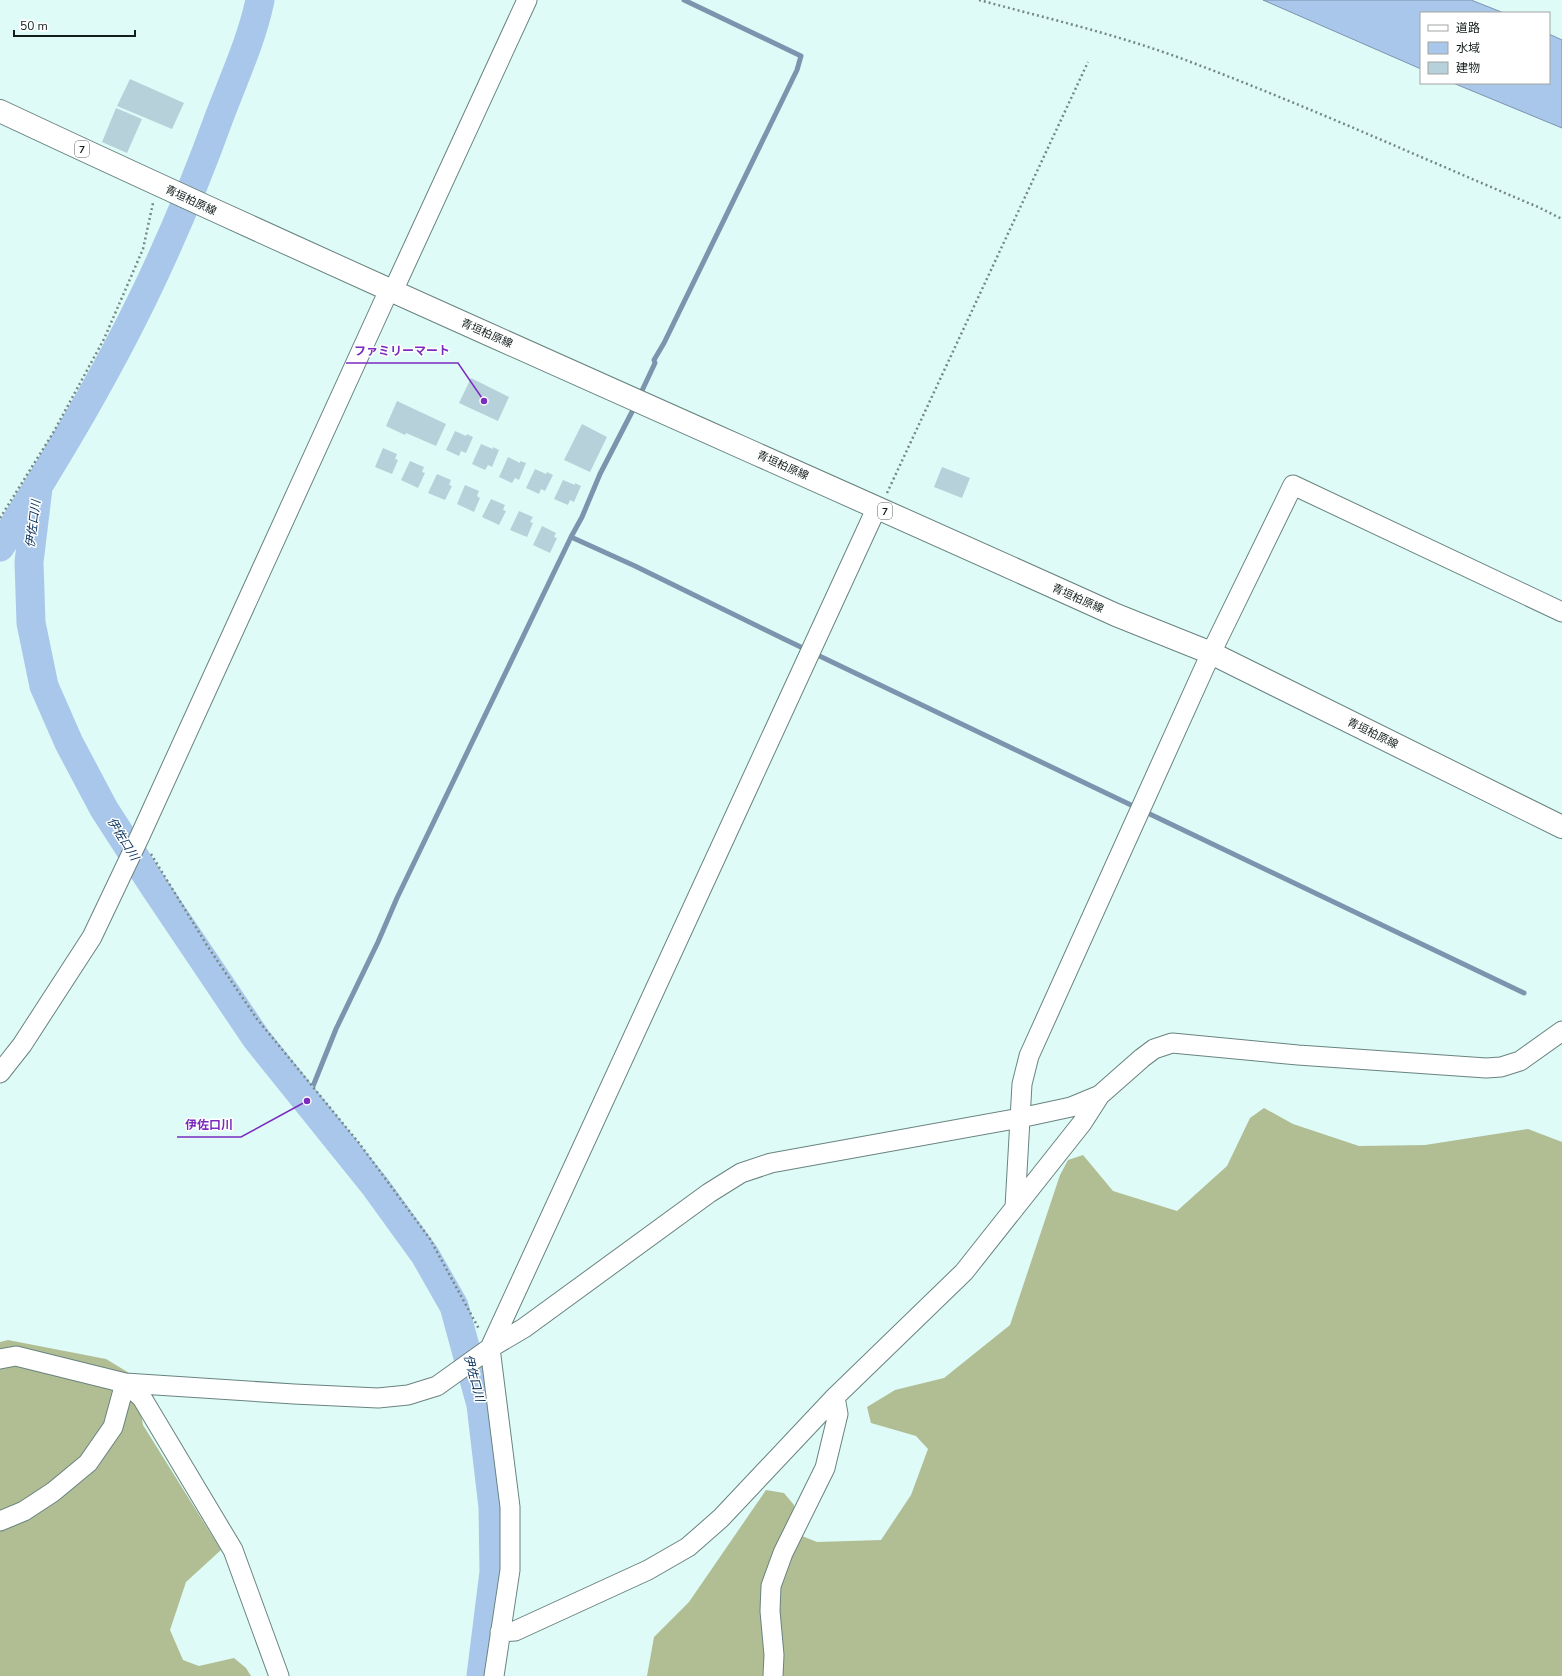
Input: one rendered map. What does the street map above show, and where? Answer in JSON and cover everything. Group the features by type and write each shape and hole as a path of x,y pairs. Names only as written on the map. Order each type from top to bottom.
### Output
{"main road":[{"name":"青垣柏原線","path":"0,111 203,206 391,291 1116,615 1211,653 1562,827"}],"street":[{"path":"0,1074 22,1045 92,937 527,0"},
{"path":"1015,1207 1022,1084 1029,1056 1211,653 1293,486 1562,612"},
{"path":"494,1676 510,1570 510,1507 477,1358 879,508"},
{"path":"500,1632 515,1631 648,1570 688,1547 721,1518 835,1397 964,1272 1082,1123 1100,1096 1154,1049 1172,1043 1306,1055 1501,1068 1520,1061 1562,1031"},
{"path":"0,1359 16,1356 126,1383 378,1398 408,1395 437,1386 524,1328 709,1193 742,1173 771,1163 1020,1118 1071,1107 1100,1096"},
{"path":"0,1521 24,1511 53,1492 88,1463 113,1427 126,1383"},
{"path":"126,1383 142,1398 233,1550 279,1676"},
{"path":"773,1676 774,1655 770,1611 771,1586 783,1552 825,1468 838,1414 835,1397"}],"path":[{"path":"979,0 1127,41 1179,58 1324,116 1531,204 1562,219"},
{"path":"879,508 1088,62"},
{"path":"0,518 53,433 104,339 143,249 160,186"},
{"path":"140,836 208,947 257,1019 359,1143 430,1239 477,1358"}],"green space":[{"path":"1264,1108 1293,1124 1359,1146 1425,1145 1528,1129 1562,1142 1562,1676 647,1676 654,1637 689,1602 766,1490 784,1493 794,1505 794,1521 802,1536 817,1542 881,1540 911,1495 928,1449 916,1436 871,1423 867,1407 895,1390 944,1378 1010,1325 1060,1175 1068,1160 1083,1155 1113,1191 1177,1211 1227,1166 1250,1118"},
{"path":"8,1340 106,1359 134,1376 143,1425 221,1550 186,1582 170,1630 183,1660 199,1666 234,1658 246,1668 251,1676 0,1676 0,1342"}],"water":[{"path":"1263,0 1471,0 1501,12 1420,12 1420,69"},
{"path":"1550,34 1562,40 1562,128 1455,84 1550,84"}],"building":[{"path":"130,79 184,103 172,129 117,106"},
{"path":"116,108 142,119 127,153 102,142"},
{"path":"471,378 509,397 498,421 459,403"},
{"path":"397,401 446,424 436,446 406,433 405,435 386,426"},
{"path":"582,424 607,437 590,472 564,460"},
{"path":"455,431 466,436 467,434 473,437 466,453 461,451 459,456 446,450"},
{"path":"481,444 499,450 492,467 488,465 485,470 472,464"},
{"path":"383,448 397,454 395,459 398,460 392,474 375,467"},
{"path":"508,457 520,463 520,461 526,463 519,480 515,478 512,483 499,477"},
{"path":"410,461 424,467 422,472 425,473 418,488 401,480"},
{"path":"942,467 970,478 962,498 934,487"},
{"path":"535,469 546,474 547,472 553,475 545,491 541,489 539,494 526,488"},
{"path":"437,474 451,480 449,485 452,486 445,500 428,493"},
{"path":"563,480 581,486 574,502 570,500 568,505 554,499"},
{"path":"465,485 479,491 477,496 480,498 474,512 457,504"},
{"path":"491,499 505,505 503,510 506,511 499,525 482,517"},
{"path":"519,511 533,517 530,522 533,523 527,537 510,530"},
{"path":"542,526 556,533 554,537 557,538 550,553 533,545"}],"waterway":[{"path":"0,547 85,408 143,299 199,171 248,44 260,0"},
{"path":"639,397 655,363 654,360 664,343 797,70 801,56 684,0"},
{"path":"307,1101 336,1029 378,942 397,898 582,517 600,474 635,406"},
{"name":"伊佐口川","path":"38,488 29,562 31,623 44,686 69,743 104,809 153,885 256,1038 375,1186 425,1255 454,1306 481,1405 493,1507 494,1572 481,1676"},
{"path":"571,537 635,566 784,639 1524,993"}],"place":[{"name":"ファミリーマート","path":"484,401"},
{"name":"伊佐口川","path":"307,1101"}]}
